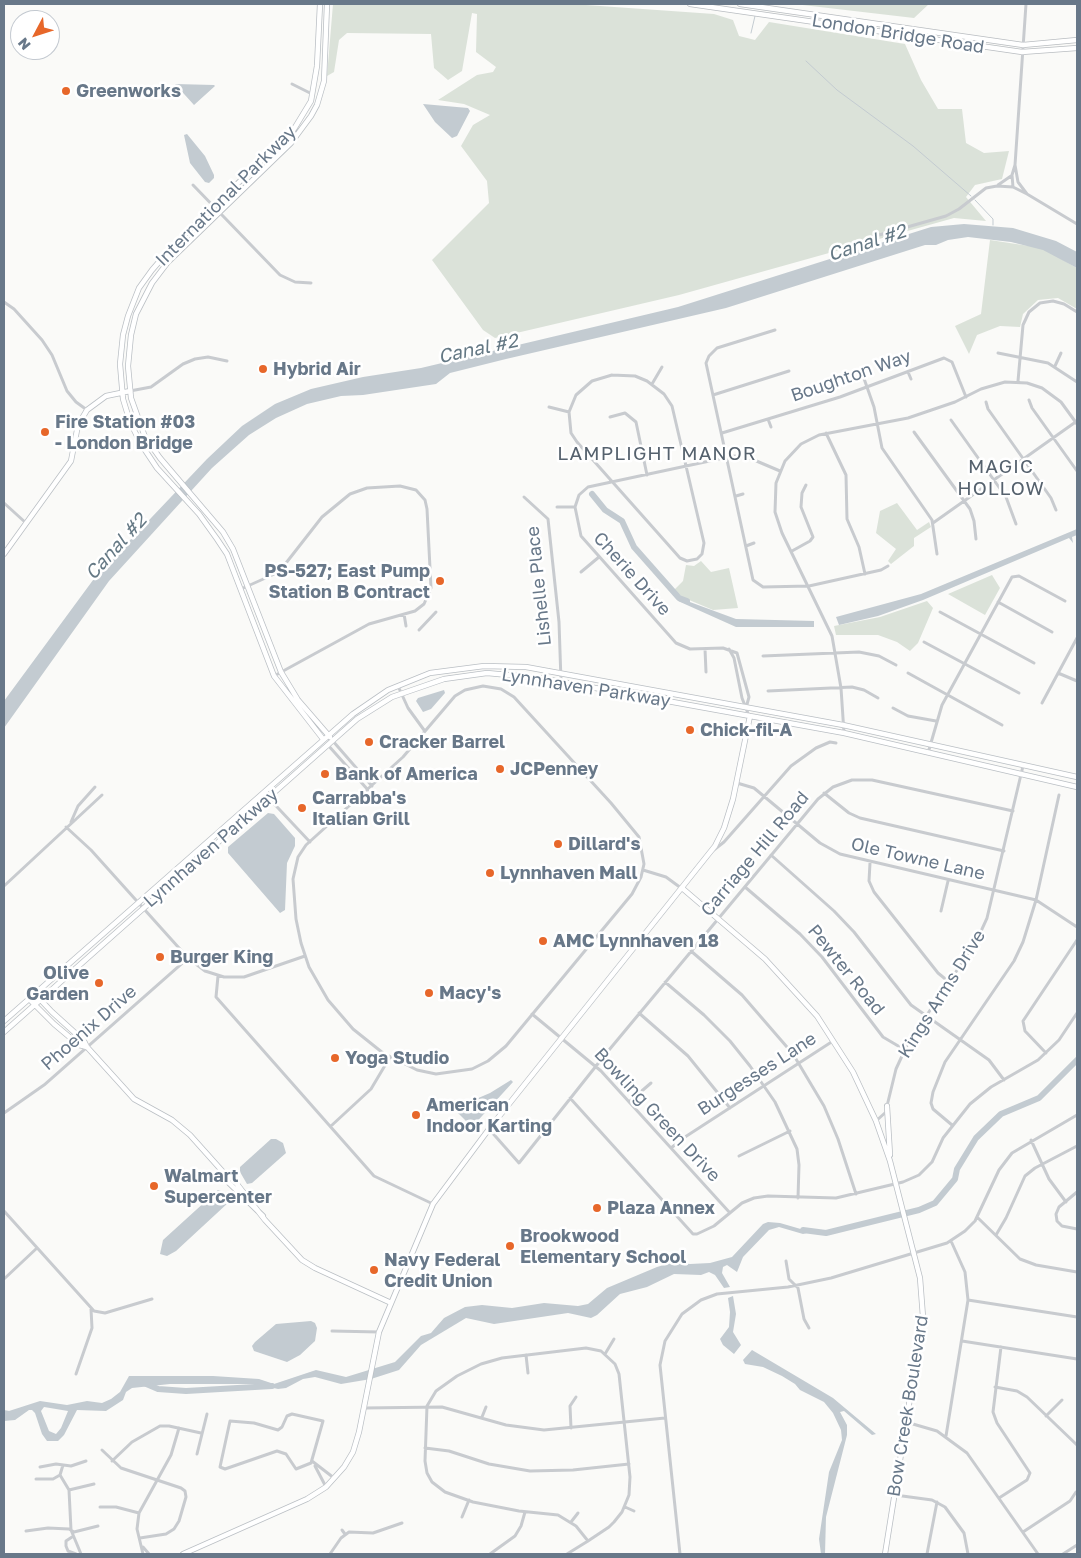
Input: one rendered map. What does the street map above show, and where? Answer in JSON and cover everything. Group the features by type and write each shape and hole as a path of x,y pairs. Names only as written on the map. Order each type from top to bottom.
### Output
{"main road":[{"name":"International Parkway","path":"320,4 317,66 313,94 294,129 161,259 136,294 123,335 120,357 122,392 130,422 141,444 150,459 210,527 227,554 274,676 327,744"},
{"name":"International Parkway","path":"327,4 324,81 317,105 304,128 291,143 168,262 143,299 136,314 128,350 130,391 145,437 177,479 226,537 247,586 272,655 298,700 332,740"},
{"name":"London Bridge Road","path":"690,4 1022,52 1077,48"},
{"name":"London Bridge Road","path":"740,4 1023,44 1077,40"},
{"path":"862,21 862,28"},
{"path":"4,554 70,461 78,425 87,410 106,396 130,391"},
{"name":"Lynnhaven Parkway","path":"4,1022 323,738 368,703 398,685 430,673 484,666 512,666 844,726 930,743 1077,777"},
{"name":"Lynnhaven Parkway","path":"4,1032 270,797 327,744 373,708 401,694 444,679 487,673 513,674 561,682 844,733 1077,787"},
{"path":"183,1554 288,1508 326,1487 353,1452 378,1332 433,1204 489,1129 710,854 724,828 737,783 750,716"},
{"name":"Bow Creek Boulevard","path":"682,888 782,976 809,1006 834,1040 853,1072 876,1121 890,1161 921,1285 923,1317 885,1554"},
{"path":"35,994 84,1041 87,1047 134,1099 183,1128 224,1173 229,1183 263,1216 297,1255 309,1265 390,1302"},
{"path":"29,999 79,1045 87,1047"},
{"name":"Kings Arms Drive","path":"888,1106 890,1161"}],"street":[{"path":"1013,187 1012,175 1026,4"},
{"path":"292,84 313,94"},
{"path":"1014,165 1018,182 1027,194"},
{"path":"997,186 1012,175"},
{"path":"193,185 280,275 295,282 311,284"},
{"path":"872,237 946,216 959,209 986,188 997,186 1013,187 1077,224"},
{"path":"1018,381 1024,321 1036,306 1053,301 1064,304 1077,312"},
{"path":"4,302 42,340 52,355 67,391 76,402 87,410"},
{"path":"775,330 711,352 706,366 728,457 753,580 760,586 810,586 881,570 888,566"},
{"path":"998,353 1021,356 1055,366 1077,382"},
{"path":"1055,366 1061,354"},
{"path":"130,391 151,387 183,364 195,359 208,357 227,361"},
{"name":"Boughton Way","path":"722,433 867,387 942,358 949,358 966,397"},
{"path":"652,384 662,367"},
{"path":"861,370 885,454 933,523 937,554"},
{"path":"713,395 789,372"},
{"path":"908,372 912,379"},
{"path":"627,375 652,384 664,394 675,413 704,543 702,554 693,560 680,558 577,442 569,426 569,412 581,389 599,378 627,375"},
{"path":"844,733 836,653 828,626 810,586 791,551 775,512 774,492 780,471 791,454 801,444 826,433 925,413 966,397 990,385 1018,381 1037,386 1050,393 1077,422 933,523"},
{"path":"1029,400 1032,408 1077,471"},
{"path":"986,402 988,409 1054,502 1056,510"},
{"path":"549,407 569,412"},
{"path":"610,417 625,413 636,422 647,475"},
{"path":"768,419 771,427"},
{"path":"951,420 1008,502 1016,524"},
{"path":"914,432 964,502 974,521 976,539"},
{"path":"826,433 846,475 847,519 859,547 865,574"},
{"path":"557,506 575,507 577,498 582,490 588,487 728,457 743,456 780,471"},
{"path":"791,551 810,541 813,537 801,507 802,493 806,485"},
{"path":"241,589 278,572 322,517 347,496 367,488 408,486 421,495 427,509 431,588 424,604 415,611 369,624 274,676"},
{"path":"736,496 744,494"},
{"name":"Lishelle Place","path":"524,497 548,518 560,626 561,682"},
{"path":"4,503 26,523"},
{"name":"Cherie Drive","path":"575,507 578,533 676,643 690,649 729,649"},
{"path":"746,546 754,543"},
{"path":"581,572 599,557"},
{"path":"928,753 936,721 948,694 1012,577 1017,575 1065,601"},
{"path":"998,602 1052,632"},
{"path":"418,630 436,612"},
{"path":"940,612 1034,662"},
{"path":"404,614 406,626"},
{"path":"1042,703 1077,638"},
{"path":"924,642 1019,693"},
{"path":"705,649 706,672"},
{"path":"729,649 735,651 740,658 749,697 746,708"},
{"path":"729,649 734,658 742,698 750,716"},
{"path":"763,656 866,653 896,665"},
{"path":"908,673 1002,725"},
{"path":"1058,673 1077,681"},
{"path":"398,685 412,714 424,730"},
{"path":"489,686 506,691 514,697 634,828 643,847 643,870 632,894 500,1052 488,1061 462,1072 444,1074 426,1073 390,1058 365,1040 344,1020 321,989 305,956 297,925 293,879 298,857 310,842 403,757 424,730 464,690 489,686"},
{"path":"768,690 858,688 878,698"},
{"path":"893,708 908,716 936,721"},
{"path":"332,740 372,786"},
{"path":"710,854 724,842 791,766 804,754 830,742 836,744"},
{"path":"327,744 368,790"},
{"name":"Kings Arms Drive","path":"876,1121 885,1115 894,1076 905,1050 983,929 995,891 1023,766"},
{"name":"Carriage Hill Road","path":"489,1129 519,1163 639,1013 824,793 846,782 866,779 1013,811"},
{"name":"Ole Towne Lane","path":"737,783 750,786 831,850 847,857 1036,900 1077,927"},
{"path":"71,822 78,806 95,787"},
{"path":"264,792 310,842"},
{"path":"824,793 848,813 860,818 1004,851"},
{"path":"4,886 102,795"},
{"path":"952,1124 934,1109 932,1098 941,1071 1019,952 1036,900 1060,795"},
{"path":"66,827 91,850 188,958 200,968 218,976 237,978 251,976 305,956"},
{"path":"771,855 834,911 872,954 905,999 926,1017 994,1064 1004,1080"},
{"path":"870,863 869,881 874,892 938,974 949,982"},
{"path":"643,870 666,877 682,888"},
{"path":"941,911 948,881"},
{"name":"Pewter Road","path":"745,887 800,934 841,980 880,1034 888,1042 905,1050"},
{"path":"1046,1053 1025,1031 1023,1021 1077,940"},
{"path":"691,951 742,995 777,1033 798,1063 817,1093 838,1139 856,1194"},
{"name":"Phoenix Drive","path":"4,1113 38,1090 188,958"},
{"path":"218,976 216,997 378,1179 410,1191 433,1204"},
{"path":"665,982 704,1015 730,1041 764,1085 790,1131 798,1157 798,1198"},
{"path":"639,1013 688,1056 730,1108"},
{"path":"570,1098 693,1234 697,1234 707,1230 742,1203 754,1198 768,1196 836,1198 896,1184 919,1175 928,1167 952,1124 976,1097 1029,1066 1046,1053 1058,1040 1077,1013"},
{"name":"Bowling Green Drive","path":"532,1014 596,1066 730,1213"},
{"name":"Burgesses Lane","path":"671,1148 834,1040"},
{"path":"331,1126 371,1089 390,1058"},
{"path":"629,1102 651,1083"},
{"path":"680,1554 662,1391 662,1351 672,1327 684,1312 706,1297 717,1294 795,1285 831,1278 951,1241 965,1232 977,1217 1003,1164 1015,1151 1031,1140 1058,1128 1077,1115"},
{"path":"739,1156 790,1131"},
{"path":"1031,1140 1054,1188 1066,1202"},
{"path":"996,1234 1006,1218 1022,1181 1030,1172 1077,1146"},
{"path":"1077,1192 1056,1211 1057,1221 1065,1227 1077,1229"},
{"path":"4,1211 91,1309 105,1313 152,1299"},
{"path":"977,1217 996,1234 1010,1251 1025,1261 1077,1272"},
{"path":"946,1436 968,1300 965,1272 951,1241"},
{"path":"4,1279 37,1248"},
{"path":"786,1262 789,1279 799,1291 804,1319 809,1328"},
{"path":"968,1300 1077,1317"},
{"path":"76,1374 92,1328 91,1309"},
{"path":"332,1331 378,1332"},
{"path":"606,1354 614,1339"},
{"path":"962,1341 1077,1359"},
{"path":"999,1498 1027,1480 1030,1473 995,1418 993,1408 1001,1347"},
{"path":"567,1554 588,1541 614,1522 625,1507 630,1489 619,1374 615,1364 606,1354 597,1349 586,1348 502,1358 472,1368 443,1386 431,1397 427,1406 426,1468 432,1482 445,1492 469,1500 525,1512 551,1514 571,1522 588,1541"},
{"path":"526,1355 528,1374"},
{"path":"996,1386 1022,1394 1077,1445"},
{"path":"571,1428 570,1410 576,1398"},
{"path":"1046,1416 1062,1400"},
{"path":"363,1408 382,1410 427,1406 453,1409 521,1428 544,1430 665,1418"},
{"path":"482,1417 486,1407"},
{"path":"198,1454 201,1433 207,1414"},
{"path":"313,1462 296,1469 286,1454 277,1450 225,1469 219,1465 230,1421 254,1423 278,1430 282,1427 288,1416 292,1414 323,1421 313,1462 326,1487"},
{"path":"906,1422 924,1425 946,1436 967,1453 1038,1554"},
{"path":"112,1461 132,1442 155,1427 164,1426 201,1433"},
{"path":"143,1554 143,1547 137,1529 139,1513 171,1455 179,1428"},
{"path":"425,1448 449,1450 489,1464 530,1471 573,1470 629,1464"},
{"path":"102,1450 121,1468 184,1491 186,1497 180,1521 174,1529 166,1534 140,1538"},
{"path":"40,1467 69,1466 86,1461"},
{"path":"313,1462 334,1479"},
{"path":"36,1479 53,1479 60,1475 63,1465"},
{"path":"60,1475 69,1490 72,1537 81,1554"},
{"path":"69,1490 94,1484"},
{"path":"1023,1532 1070,1501 1076,1492"},
{"path":"895,1495 937,1502 949,1511 961,1528 968,1544 968,1554"},
{"path":"462,1518 469,1500"},
{"path":"927,1554 937,1502"},
{"path":"100,1507 123,1508 139,1513"},
{"path":"625,1507 634,1511"},
{"path":"490,1554 515,1536 521,1526 525,1512"},
{"path":"571,1522 578,1513"},
{"path":"330,1554 346,1534 353,1532 373,1533 402,1523"},
{"path":"26,1531 48,1528 71,1530 74,1532 98,1526"},
{"path":"342,1530 346,1534"},
{"path":"72,1537 66,1540 66,1546 68,1551 76,1554"},
{"path":"1063,1554 1077,1545"},
{"path":"143,1547 149,1554"}],"shaded area":[{"path":"333,4 586,5 714,14 733,20 739,36 755,40 769,22 905,44 921,80 938,109 962,109 966,143 984,153 1009,151 1002,179 975,185 966,197 986,221 954,218 679,295 495,338 483,330 432,260 489,203 487,181 461,146 473,125 490,115 464,104 438,100 477,75 493,72 496,67 476,52 477,14 472,13 462,71 448,80 434,68 431,34 347,33 339,40 334,72 327,76"},
{"path":"794,4 929,4 914,18"},
{"path":"175,84 214,85 215,86 194,105"},
{"path":"423,104 468,108 470,111 457,136 452,138 435,122"},
{"path":"187,134 205,156 214,175 214,178 209,183 205,182 190,163 184,135"},
{"path":"964,224 1013,228 1056,241 1077,252 1077,268 1043,250 1011,242 968,237 948,240 936,245 925,245 726,308 450,373 436,384 363,395 341,396 307,404 276,418 249,435 212,468 109,581 4,728 4,701 96,576 207,459 242,426 275,404 311,389 363,377 421,368 678,307 931,227"},
{"path":"990,240 1042,248 1077,268 1077,309 1058,298 1038,300 1023,314 1020,327 1000,326 977,335 969,354 955,326 981,314"},
{"path":"897,503 917,530 929,522 931,527 914,538 914,546 891,564 888,561 896,549 876,533 880,511"},
{"path":"1077,529 1077,535 1072,537 1073,543 1069,538 923,600 878,616 839,625 836,617 921,594"},
{"path":"701,561 711,572 729,568 738,608 713,610 682,597 674,590 683,581 686,565 694,566"},
{"path":"992,575 1000,588 985,615 948,594"},
{"path":"679,598 736,619 814,621 814,627 736,627 678,601"},
{"path":"927,601 933,608 918,643 910,651 897,642 878,635 836,635 834,626 880,617"},
{"path":"444,690 445,693 431,709 423,712 416,701 418,698"},
{"path":"268,813 274,814 295,838 295,846 287,863 285,910 280,913 228,853 228,847"},
{"path":"511,1080 513,1082 472,1127 451,1106 452,1103 476,1099 490,1093"},
{"path":"271,1139 276,1139 283,1143 286,1153 252,1183 247,1184 240,1172 240,1167"},
{"path":"218,1190 231,1194 229,1202 176,1251 167,1256 160,1254 163,1240"},
{"path":"768,1222 780,1223 811,1232 803,1234 779,1227 769,1230 743,1257 737,1272 727,1265 723,1267 722,1273 730,1287 724,1288 715,1275 709,1272 701,1275 674,1274 647,1287 620,1294 597,1315 591,1318 568,1313 494,1324 466,1318 421,1345 399,1370 371,1379 341,1384 315,1377 303,1379 286,1388 278,1389 256,1384 170,1384 132,1388 126,1392 123,1400 106,1411 77,1410 64,1435 58,1441 47,1441 32,1410 29,1410 15,1420 4,1421 4,1410 9,1411 40,1401 67,1405 87,1401 102,1403 120,1392 129,1376 213,1376 259,1379 274,1384 316,1370 346,1377 395,1362 421,1336 431,1333 444,1318 465,1307 482,1305 512,1308 544,1303 578,1306 588,1304 607,1288 657,1267 674,1262 690,1264 710,1263 732,1257 763,1224","holes":["44,1407 68,1411 61,1428 56,1434 49,1431 41,1411"]},
{"path":"733,1296 736,1314 733,1332 741,1345 734,1354 723,1345 720,1339 729,1327 730,1312 728,1298"},
{"path":"311,1321 315,1323 317,1328 315,1341 300,1355 287,1362 254,1351 252,1346 255,1342 276,1324"},
{"path":"752,1350 833,1398 876,1434 872,1435 844,1411 840,1412 847,1425 847,1435 826,1517 825,1554 821,1554 819,1539 829,1472 842,1440 841,1430 833,1413 824,1402 800,1390 795,1384 782,1376 763,1367 745,1364 743,1360"}],"waterway":[{"path":"751,33 755,16"},
{"path":"806,61 837,90 913,146 971,196"},
{"path":"975,200 993,219 993,225"},
{"path":"592,494 605,510 622,521 634,547 679,598 687,601"},
{"path":"803,1230 826,1233 919,1210 935,1203 955,1179 957,1169 976,1138 1001,1114 1039,1098 1077,1060"},
{"path":"144,1383 158,1389 186,1391 272,1386"}],"place":[{"name":"Greenworks","path":"66,91"},
{"name":"Hybrid Air","path":"263,369"},
{"name":"Fire Station #03 - London Bridge","path":"45,432"},
{"name":"PS-527; East Pump Station B Contract","path":"440,581"},
{"name":"Chick-fil-A","path":"690,730"},
{"name":"Cracker Barrel","path":"369,742"},
{"name":"JCPenney","path":"500,769"},
{"name":"Bank of America","path":"325,774"},
{"name":"Carrabba's Italian Grill","path":"302,808"},
{"name":"Dillard's","path":"558,844"},
{"name":"Lynnhaven Mall","path":"490,873"},
{"name":"AMC Lynnhaven 18","path":"543,941"},
{"name":"Burger King","path":"160,957"},
{"name":"Olive Garden","path":"99,983"},
{"name":"Macy's","path":"429,993"},
{"name":"Yoga Studio","path":"335,1058"},
{"name":"American Indoor Karting","path":"416,1115"},
{"name":"Walmart Supercenter","path":"154,1186"},
{"name":"Plaza Annex","path":"597,1208"},
{"name":"Brookwood Elementary School","path":"510,1246"},
{"name":"Navy Federal Credit Union","path":"374,1270"}],"district":[{"name":"LAMPLIGHT MANOR","path":"657,454"},
{"name":"MAGIC HOLLOW","path":"1001,478"}],"water label":[{"name":"Canal #2","path":"867,243"},
{"name":"Canal #2","path":"478,349"},
{"name":"Canal #2","path":"116,547"}]}
